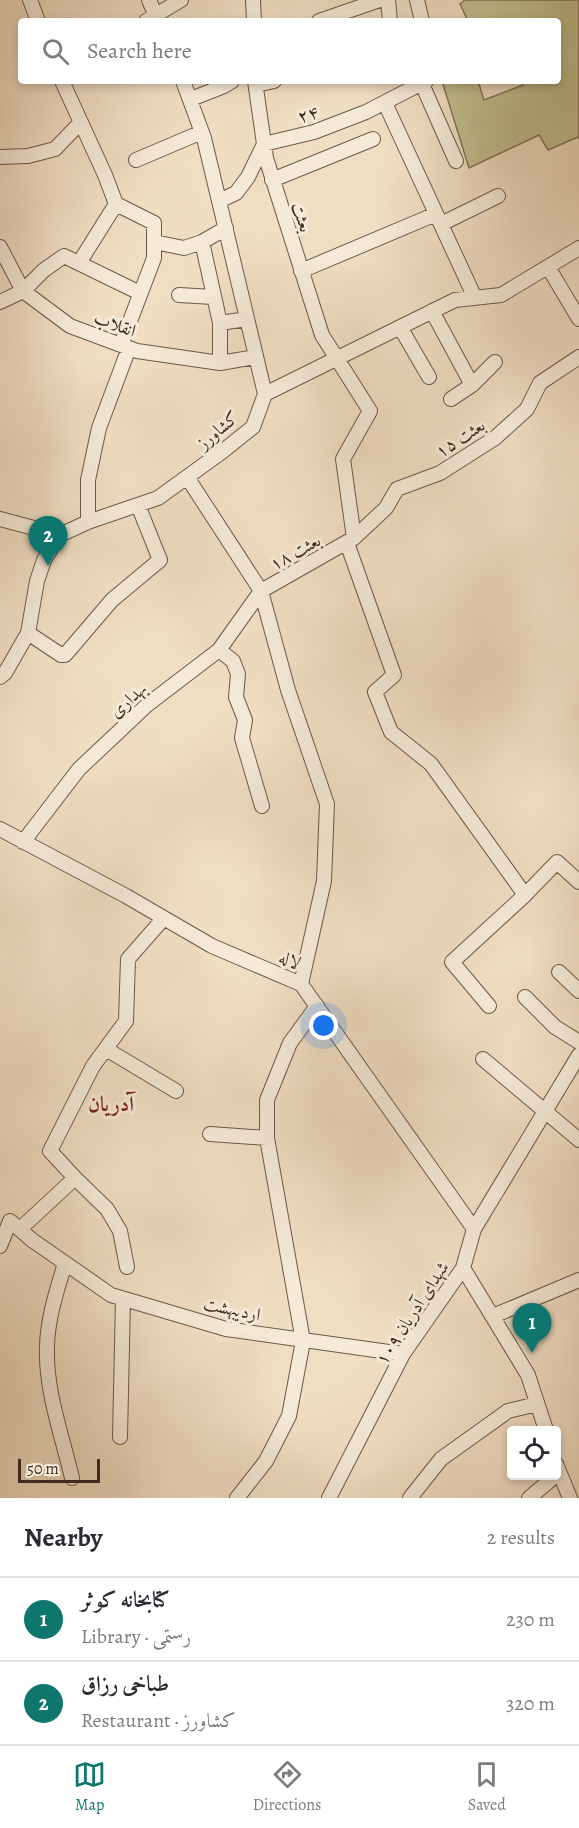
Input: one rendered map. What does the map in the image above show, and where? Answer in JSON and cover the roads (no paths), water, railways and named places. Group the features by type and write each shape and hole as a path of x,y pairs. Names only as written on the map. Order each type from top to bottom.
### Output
{"street":[{"path":"30,0 37,18"},
{"path":"149,0 153,18"},
{"path":"154,18 181,0"},
{"path":"253,0 254,18"},
{"path":"328,18 380,0"},
{"path":"388,0 390,18"},
{"path":"417,0 421,18"},
{"path":"63,84 116,204 154,223 154,258 140,293 99,428 88,480 88,522"},
{"path":"184,84 202,132 265,394 455,300 501,295 579,248"},
{"path":"191,99 227,84"},
{"name":"بعثت","path":"256,84 264,144 272,180 322,336 370,411 343,459 350,541"},
{"name":"۲۴","path":"264,144 314,132 385,103 416,84"},
{"path":"418,84 456,160"},
{"path":"385,103 475,298"},
{"path":"0,157 28,156 55,149 81,122"},
{"path":"136,160 202,132"},
{"path":"272,180 373,139"},
{"path":"219,201 236,194 248,177 264,144"},
{"path":"301,271 498,196"},
{"path":"79,262 116,204"},
{"path":"154,242 184,248 202,242 226,228"},
{"path":"202,242 220,323 220,363"},
{"name":"انقلاب","path":"0,247 23,291 70,326 137,351 220,363 256,357"},
{"path":"0,302 23,291 44,270 64,256 140,293"},
{"path":"548,267 579,319"},
{"path":"180,295 213,297"},
{"path":"432,311 472,385"},
{"path":"220,323 247,319"},
{"path":"400,327 429,377"},
{"name":"بعثت ۱۵","path":"350,541 386,508 397,489 440,473 495,438 526,409 540,383 579,357"},
{"path":"451,399 472,385 495,362"},
{"name":"کشاورز","path":"60,535 88,522 158,498 253,427 265,394"},
{"path":"187,477 261,591 288,690 327,804 324,880 301,984"},
{"path":"28,633 61,655 65,655 112,600 160,560 138,505"},
{"path":"0,519 60,535 44,560 36,580 28,633 5,673 0,677"},
{"path":"350,541 394,675 375,692 391,732 431,764 525,895"},
{"name":"بعثت ۱۸","path":"261,591 350,541"},
{"name":"بهداری","path":"24,842 79,770 147,705 219,650 261,591"},
{"path":"219,650 233,661 238,674 236,697 245,720 242,738 262,806"},
{"name":"لاله","path":"0,829 126,896 212,946 301,984 474,1229"},
{"path":"489,1006 452,963 557,862 579,882"},
{"path":"127,1268 120,1231 107,1209 50,1151 93,1066 126,1021 128,959 164,918"},
{"path":"559,972 579,991"},
{"path":"525,997 555,1027 579,1042"},
{"path":"237,1498 266,1461 289,1416 303,1341 267,1138 267,1100 290,1043 317,1006"},
{"path":"106,1049 176,1091"},
{"name":"شهدای آدریان ۱۰۹","path":"329,1498 403,1354 463,1268 474,1229 579,1055"},
{"path":"483,1059 579,1140"},
{"path":"210,1134 267,1138"},
{"path":"0,1246 10,1225 75,1178"},
{"name":"اردیبهشت","path":"10,1225 111,1295 123,1299 226,1329 403,1354"},
{"path":"65,1263 50,1316 47,1345 48,1378 72,1478"},
{"path":"463,1268 528,1375 544,1426"},
{"path":"494,1316 579,1280"},
{"path":"120,1437 123,1299"},
{"path":"410,1498 441,1459 508,1411 537,1404"},
{"path":"529,1498 548,1480"},
{"path":"561,1480 570,1498"}],"place":[{"name":"طباخی رزاق","path":"48,566"},
{"name":"کتابخانه کوثر","path":"532,1353"}],"district":[{"name":"آدریان","path":"111,1104"}]}
